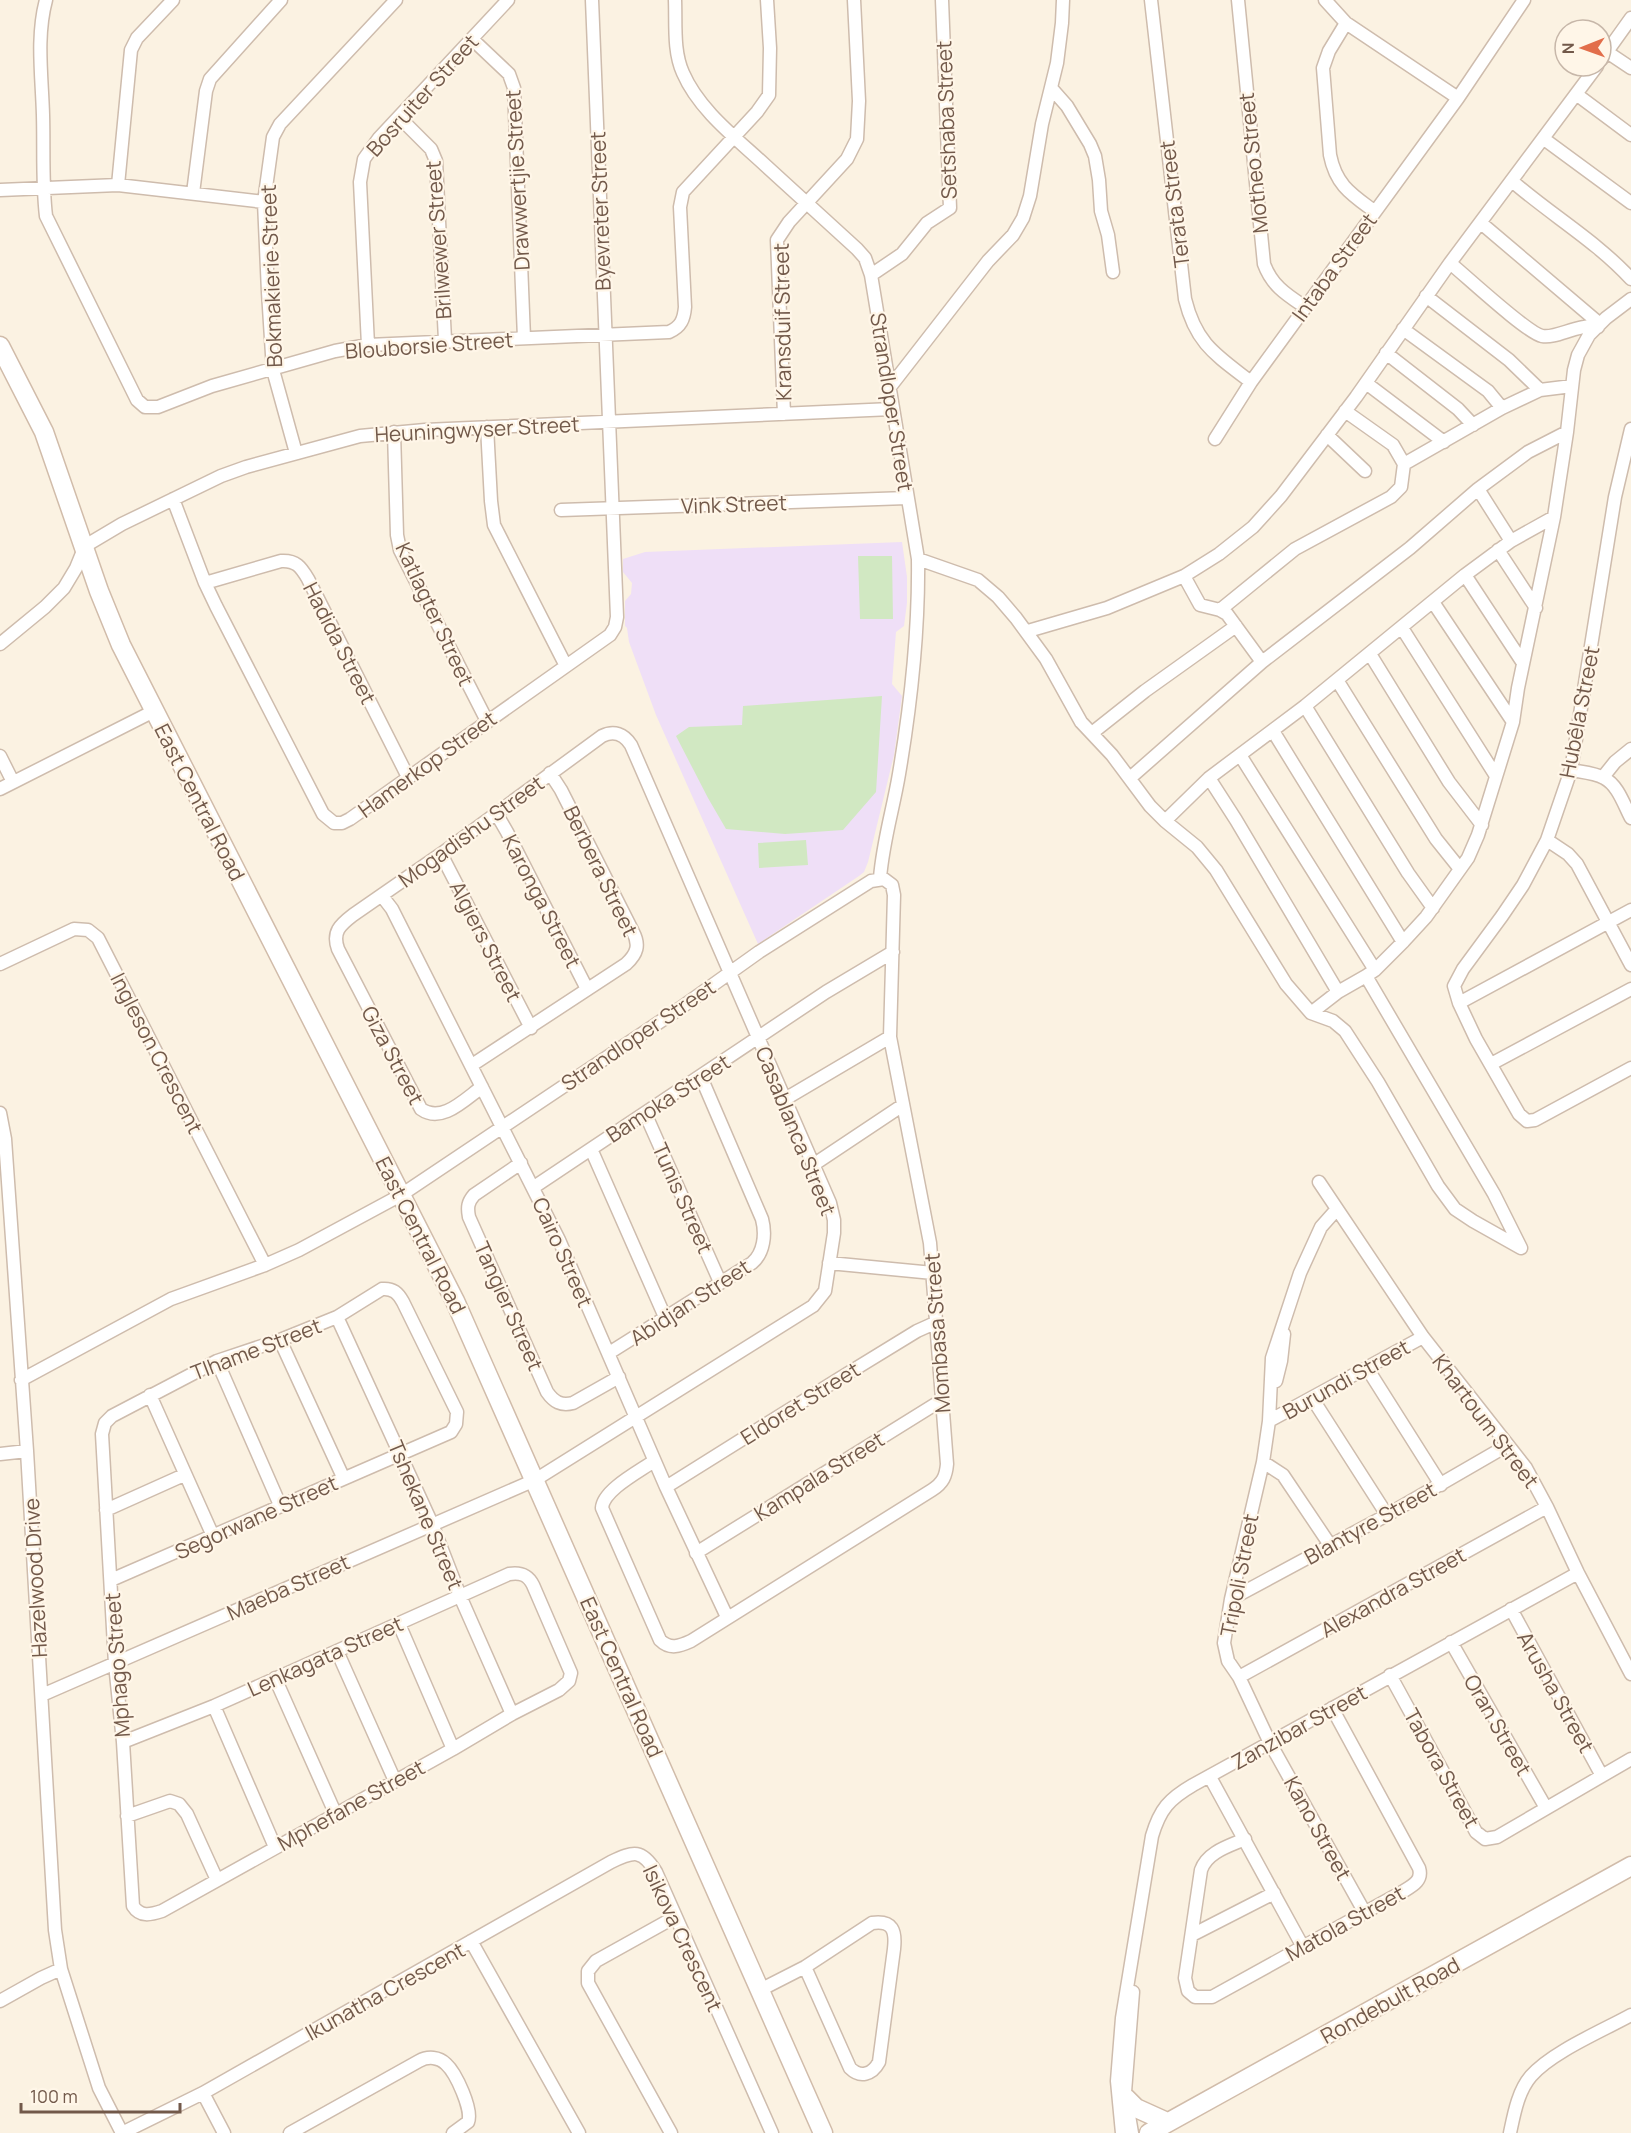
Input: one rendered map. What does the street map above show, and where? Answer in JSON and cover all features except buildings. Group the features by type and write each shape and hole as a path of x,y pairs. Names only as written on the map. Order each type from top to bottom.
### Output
{"street":[{"path":"43,189 41,33 46,0"},
{"path":"118,185 131,51 137,39 173,0"},
{"path":"194,193 206,91 210,79 281,0"},
{"name":"Bokmakierie Street","path":"296,453 273,370 264,202 273,137 280,124 396,0"},
{"name":"Bosruiter Street","path":"368,345 361,167 367,152 508,0"},
{"name":"Byevreter Street","path":"592,0 608,422"},
{"name":"Strandloper Street","path":"401,1195 769,946 879,878 882,848 899,777 912,691 918,604 918,559 892,410 872,275 857,249 733,136 693,91 682,71 676,46 675,0"},
{"path":"733,136 770,95 767,0"},
{"name":"Kransduif Street","path":"784,414 776,245 781,231 847,159 857,139 859,101 854,0"},
{"name":"Setshaba Street","path":"872,275 902,254 927,223 950,208 942,0"},
{"path":"890,387 988,261 1009,240 1018,228 1028,207 1042,124 1052,89 1060,41 1063,0"},
{"name":"Terata Street","path":"1151,0 1185,298 1196,332 1206,345 1251,382"},
{"name":"Motheo Street","path":"1238,0 1264,264 1275,285 1305,307"},
{"path":"1325,0 1346,23 1458,98"},
{"name":"Intaba Street","path":"1215,439 1251,382 1458,98 1524,0"},
{"path":"1613,43 1631,18"},
{"path":"1346,23 1329,51 1323,68 1330,156 1338,179 1351,193 1374,211"},
{"name":"Drawwertjie Street","path":"472,39 509,74 514,88 524,338"},
{"path":"1613,60 1631,68"},
{"path":"1028,631 1107,608 1184,576 1219,554 1253,527 1281,496 1366,383 1450,262 1588,78"},
{"path":"1052,89 1067,105 1095,156 1101,211 1108,235 1113,272"},
{"path":"1576,94 1631,135"},
{"name":"Brilwewer Street","path":"399,117 432,149 436,161 445,340"},
{"name":"Blouborsie Street","path":"43,189 46,216 52,231 141,404 151,408 212,386 335,351 368,345 675,330 682,323 685,307 680,207 683,192 733,136"},
{"path":"1544,139 1631,203"},
{"path":"1512,181 1531,198 1603,251 1631,279"},
{"path":"0,190 118,185 264,202"},
{"path":"1481,223 1599,325"},
{"path":"1450,262 1538,334 1547,336 1582,326 1599,325"},
{"path":"1426,296 1509,360 1540,390"},
{"path":"1311,1013 1338,992 1370,973 1404,942 1433,908 1471,852 1482,825 1513,722 1554,517 1574,370 1582,345 1599,325 1631,299"},
{"path":"1403,329 1488,391 1502,408"},
{"name":"East Central Road","path":"0,346 37,416 110,620 154,711 455,1301 823,2133"},
{"path":"1386,353 1447,400 1473,425"},
{"path":"1366,383 1444,442"},
{"path":"1404,464 1502,408 1540,390 1572,386"},
{"name":"Heuningwyser Street","path":"85,546 122,524 221,476 360,436 487,427 892,410"},
{"path":"1220,610 1295,549 1391,497 1401,487 1404,464 1392,445 1345,411"},
{"name":"Hamerkop Street","path":"173,499 205,583 326,819 337,823 350,819 606,638 615,627 617,617 614,509 608,422"},
{"path":"487,427 494,525 566,666"},
{"name":"Hubêla Street","path":"1631,429 1615,497 1571,770 1547,840 1518,893 1454,986 1459,1004 1491,1064 1519,1114 1527,1120 1535,1120 1631,1068"},
{"name":"Katlagter Street","path":"394,432 397,535 400,550 487,721"},
{"path":"1130,778 1262,662 1410,548 1478,489 1528,452 1567,432"},
{"path":"1327,435 1365,471"},
{"path":"1478,489 1511,541"},
{"name":"Vink Street","path":"561,510 907,498"},
{"path":"1165,821 1209,778 1305,706 1465,575 1511,541 1554,517"},
{"path":"0,644 64,588 85,546"},
{"path":"1498,550 1536,608"},
{"path":"918,559 978,580 998,597 1028,631 1081,722 1130,778 1150,806 1197,846 1216,870 1287,984 1311,1013 1333,1021 1345,1031 1378,1082 1438,1186 1455,1209 1521,1248 1494,1194 1370,973 1240,755"},
{"name":"Hadida Street","path":"205,583 281,561 292,561 299,566 308,579 408,777"},
{"path":"1465,575 1523,663"},
{"path":"1184,576 1200,605 1227,614 1262,662"},
{"path":"1433,602 1513,722"},
{"path":"1092,733 1145,691 1236,626"},
{"path":"1402,628 1496,776"},
{"path":"1370,654 1459,797 1482,825"},
{"path":"1337,680 1436,838 1460,869"},
{"path":"1305,706 1398,858 1433,908"},
{"path":"0,789 154,711"},
{"path":"1273,730 1404,942"},
{"name":"Mogadishu Street","path":"336,937 339,926 602,736 613,733"},
{"name":"Casablanca Street","path":"535,1480 813,1306 825,1291 834,1220 830,1203 631,745 624,736 613,733"},
{"path":"1603,777 1615,762 1631,749"},
{"path":"0,756 13,782"},
{"path":"1571,770 1603,777 1615,788 1631,818"},
{"name":"Berbera Street","path":"472,1065 531,1028 630,960 636,951 638,943 561,790 550,773"},
{"path":"1209,778 1338,992"},
{"name":"Karonga Street","path":"496,813 587,989"},
{"path":"1547,840 1573,859 1584,875 1631,965"},
{"name":"Algiers Street","path":"441,854 531,1028"},
{"name":"Mombasa Street","path":"654,1461 610,1492 603,1501 602,1508 653,1627 660,1640 671,1646 681,1646 691,1641 940,1484 945,1478 947,1464 930,1243 890,1037 894,889 888,881 879,878"},
{"name":"Cairo Street","path":"382,896 393,909 560,1240 654,1461 727,1617"},
{"path":"1459,1004 1631,910"},
{"name":"Ingleson Crescent","path":"0,964 74,929 88,930 98,938 265,1265"},
{"name":"Giza Street","path":"336,937 338,949 421,1109 432,1115 441,1114 482,1087"},
{"name":"Bamoka Street","path":"534,1187 826,992 893,952"},
{"path":"1491,1064 1631,989"},
{"path":"785,1099 890,1037"},
{"name":"Abidjan Street","path":"609,1353 747,1267 759,1256 764,1228 762,1219 700,1077"},
{"path":"813,1165 903,1106"},
{"name":"Hazelwood Drive","path":"0,1113 5,1139 27,1451 55,1930 61,1969 99,2088 122,2133"},
{"name":"Tunis Street","path":"645,1113 720,1282"},
{"path":"591,1149 665,1317"},
{"name":"Tangier Street","path":"521,1163 474,1195 469,1201 468,1208 547,1392 552,1400 566,1404 573,1403 618,1377"},
{"name":"Khartoum Street","path":"1319,1182 1423,1337 1526,1468 1631,1674"},
{"path":"21,1380 171,1299 265,1265 299,1250 401,1195"},
{"name":"Tripoli Street","path":"1270,1743 1239,1677 1228,1661 1224,1643 1231,1599 1263,1462 1271,1399 1281,1361 1285,1324 1300,1274 1321,1227 1337,1209"},
{"path":"829,1263 933,1273"},
{"name":"Tlhame Street","path":"102,1434 111,1416 150,1395 217,1361 280,1340 337,1317 367,1297 386,1288"},
{"name":"Segorwane Street","path":"111,1580 451,1431 458,1418 453,1404 403,1302 396,1292 386,1288"},
{"name":"Tshekane Street","path":"337,1317 432,1524 460,1596 512,1714"},
{"name":"Eldoret Street","path":"666,1487 917,1331 937,1322"},
{"name":"Burundi Street","path":"1269,1421 1423,1337"},
{"path":"280,1340 343,1477"},
{"path":"217,1361 280,1505"},
{"path":"1367,1368 1441,1485"},
{"path":"150,1395 213,1536"},
{"path":"1312,1398 1387,1515"},
{"name":"Kampala Street","path":"696,1553 942,1400"},
{"name":"Mphago Street","path":"102,1434 115,1664 123,1742 132,1896"},
{"name":"Blantyre Street","path":"1231,1599 1441,1485 1508,1445"},
{"path":"0,1454 27,1451"},
{"path":"1263,1462 1283,1475 1330,1545"},
{"path":"106,1510 184,1474"},
{"name":"Maeba Street","path":"42,1695 535,1480"},
{"name":"Alexandra Street","path":"1239,1677 1547,1507"},
{"name":"Lenkagata Street","path":"123,1742 214,1706 509,1574 521,1573 533,1585 571,1673"},
{"name":"Zanzibar Street","path":"1132,1964 1156,1820 1175,1796 1451,1641 1578,1573"},
{"name":"Arusha Street","path":"1511,1609 1602,1776"},
{"path":"399,1624 453,1749"},
{"name":"Oran Street","path":"1451,1641 1546,1808"},
{"path":"337,1651 394,1781"},
{"name":"Mphefane Street","path":"132,1896 136,1911 145,1915 153,1914 559,1690 569,1681 571,1673"},
{"name":"Tabora Street","path":"1390,1675 1476,1832 1489,1839 1497,1837 1631,1759"},
{"path":"275,1678 336,1815"},
{"path":"214,1706 275,1847"},
{"name":"Matola Street","path":"1192,1935 1185,1978 1187,1989 1193,1996 1212,1997 1418,1882 1420,1873 1332,1708"},
{"name":"Kano Street","path":"1270,1743 1365,1912"},
{"path":"1209,1777 1303,1947"},
{"path":"127,1816 163,1802 170,1801 179,1804 187,1814 217,1880"},
{"path":"1192,1935 1199,1878 1204,1863 1224,1848 1245,1839"},
{"name":"Isikova Crescent","path":"471,1941 612,1862 633,1854 643,1856 652,1865 772,2133"},
{"name":"Rondebult Road","path":"1149,2133 1631,1866"},
{"path":"1192,1935 1274,1893"},
{"path":"671,2133 588,1983 588,1975 590,1966 596,1961 675,1917"},
{"path":"760,1990 806,1966 872,1923 882,1922 888,1925 894,1933 894,1949 879,2062 874,2070 860,2074 850,2068 806,1966"},
{"name":"Ikunatha Crescent","path":"122,2133 203,2093 471,1941 579,2133"},
{"path":"1132,1964 1134,1988 1126,2069 1126,2098 1132,2133"},
{"path":"1122,2133 1117,2074 1122,2018 1132,1964"},
{"path":"0,2001 61,1969"},
{"path":"1510,2133 1524,2088 1540,2066 1631,2015"},
{"path":"290,2133 419,2061 429,2058 439,2060 450,2068 470,2110 468,2122 453,2133"},
{"path":"203,2093 224,2133"},
{"path":"1126,2098 1136,2108 1167,2122"}],"shaded area":[{"path":"902,542 907,577 907,603 904,626 896,632 892,684 902,696 894,755 868,862 864,872 859,876 758,944 656,715 629,642 625,626 625,601 631,594 632,583 623,572 623,559 645,552"}],"green space":[{"path":"858,556 892,556 893,619 860,619"},
{"path":"882,696 876,792 843,830 785,834 726,829 676,736 689,727 742,725 743,706"},
{"path":"806,840 808,865 759,868 758,843"}]}
